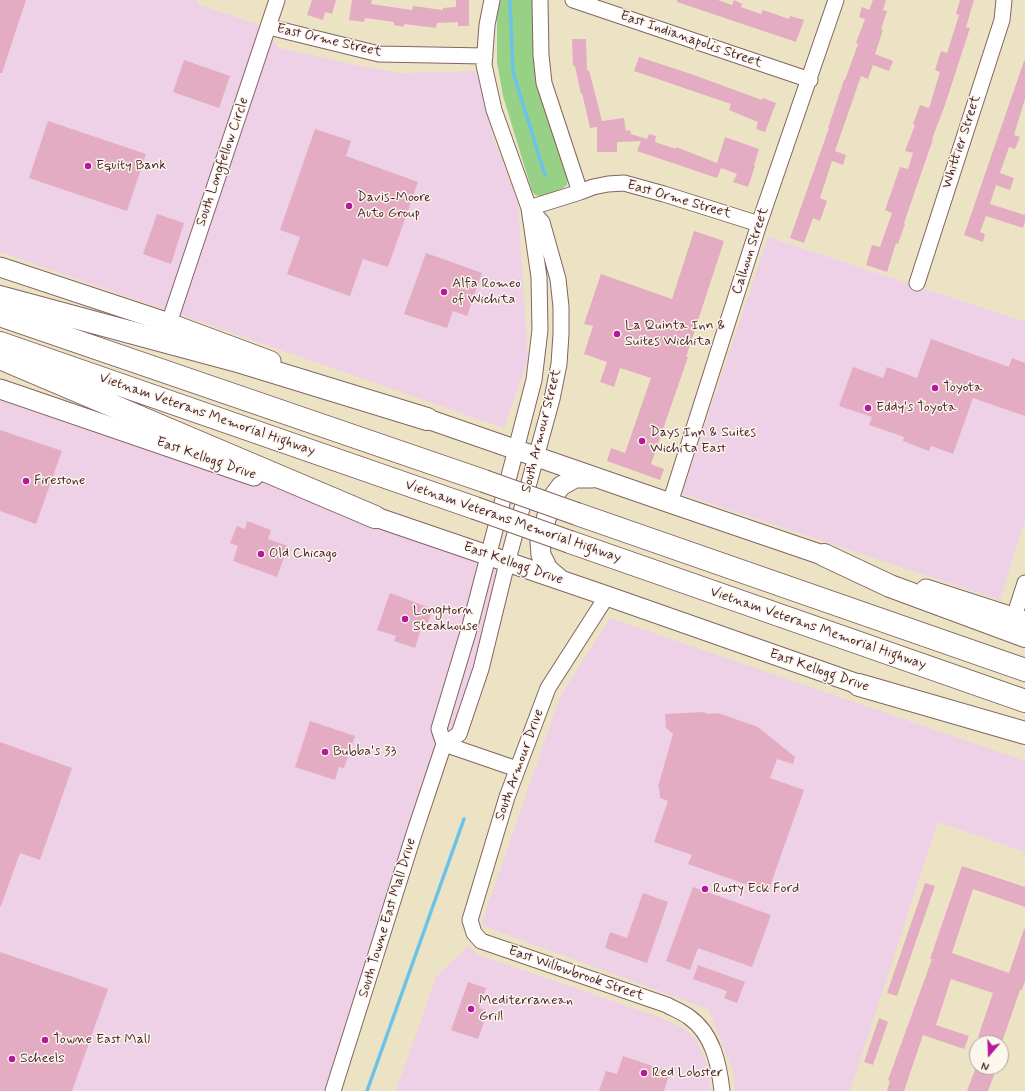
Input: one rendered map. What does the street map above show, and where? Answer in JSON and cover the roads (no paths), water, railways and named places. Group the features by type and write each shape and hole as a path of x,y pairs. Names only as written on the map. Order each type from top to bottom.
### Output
{"highway":[{"path":"0,297 241,362 427,419"},
{"name":"Vietnam Veterans Memorial Highway","path":"0,315 484,481 1025,670"},
{"name":"Vietnam Veterans Memorial Highway","path":"0,343 1025,701"},
{"path":"0,358 375,517"},
{"path":"824,555 890,586 1025,636"},
{"path":"859,685 1025,733"}],"main road":[{"path":"0,267 169,324 427,419 670,504 1019,619"},
{"name":"East Kellogg Drive","path":"0,388 507,563 561,580 1025,743"},
{"path":"561,580 548,569 541,555 540,541 552,498 561,486 575,478 596,477"}],"street":[{"name":"South Longfellow Circle","path":"169,324 278,0"},
{"name":"South Armour Street","path":"488,556 534,380 540,330 539,277 529,208 494,110 484,64 487,25 492,0"},
{"path":"540,0 541,55 544,83 580,192"},
{"name":"East Indianapolis Street","path":"573,0 810,80"},
{"name":"Calhoun Street","path":"670,504 759,224 810,80 836,0"},
{"name":"Whittier Street","path":"917,283 1002,20 1004,0"},
{"name":"East Orme Street","path":"269,27 379,54 485,56"},
{"name":"East Orme Street","path":"529,208 593,187 624,183 759,224"},
{"name":"South Armour Street","path":"507,563 552,399 559,364 561,334 561,307 558,280 542,222 529,208"},
{"path":"488,556 470,626 438,729 444,744 517,769"},
{"path":"444,744 459,734 481,669 507,563"},
{"path":"1019,619 1025,583"},
{"name":"South Armour Drive","path":"486,943 481,941 474,933 470,920 517,769 548,688 607,596"},
{"name":"South Towne East Mall Drive","path":"333,1091 444,744"},
{"name":"East Willowbrook Street","path":"486,943 666,1005 688,1017 703,1032 714,1051 720,1074 722,1091"}],"waterway":[{"path":"510,0 513,72 545,175"},
{"path":"367,1091 464,819"}],"place":[{"name":"Equity Bank","path":"88,166"},
{"name":"Davis-Moore Auto Group","path":"349,206"},
{"name":"Alfa Romeo of Wichita","path":"444,292"},
{"name":"La Quinta Inn & Suites Wichita","path":"617,334"},
{"name":"Toyota","path":"935,388"},
{"name":"Eddy's Toyota","path":"868,408"},
{"name":"Days Inn & Suites Wichita East","path":"642,441"},
{"name":"Firestone","path":"26,481"},
{"name":"Old Chicago","path":"261,554"},
{"name":"LongHorn Steakhouse","path":"405,619"},
{"name":"Bubba's 33","path":"325,752"},
{"name":"Rusty Eck Ford","path":"705,889"},
{"name":"Mediterranean Grill","path":"471,1009"},
{"name":"Towne East Mall","path":"45,1040"},
{"name":"Scheels","path":"12,1059"},
{"name":"Red Lobster","path":"644,1073"}]}
